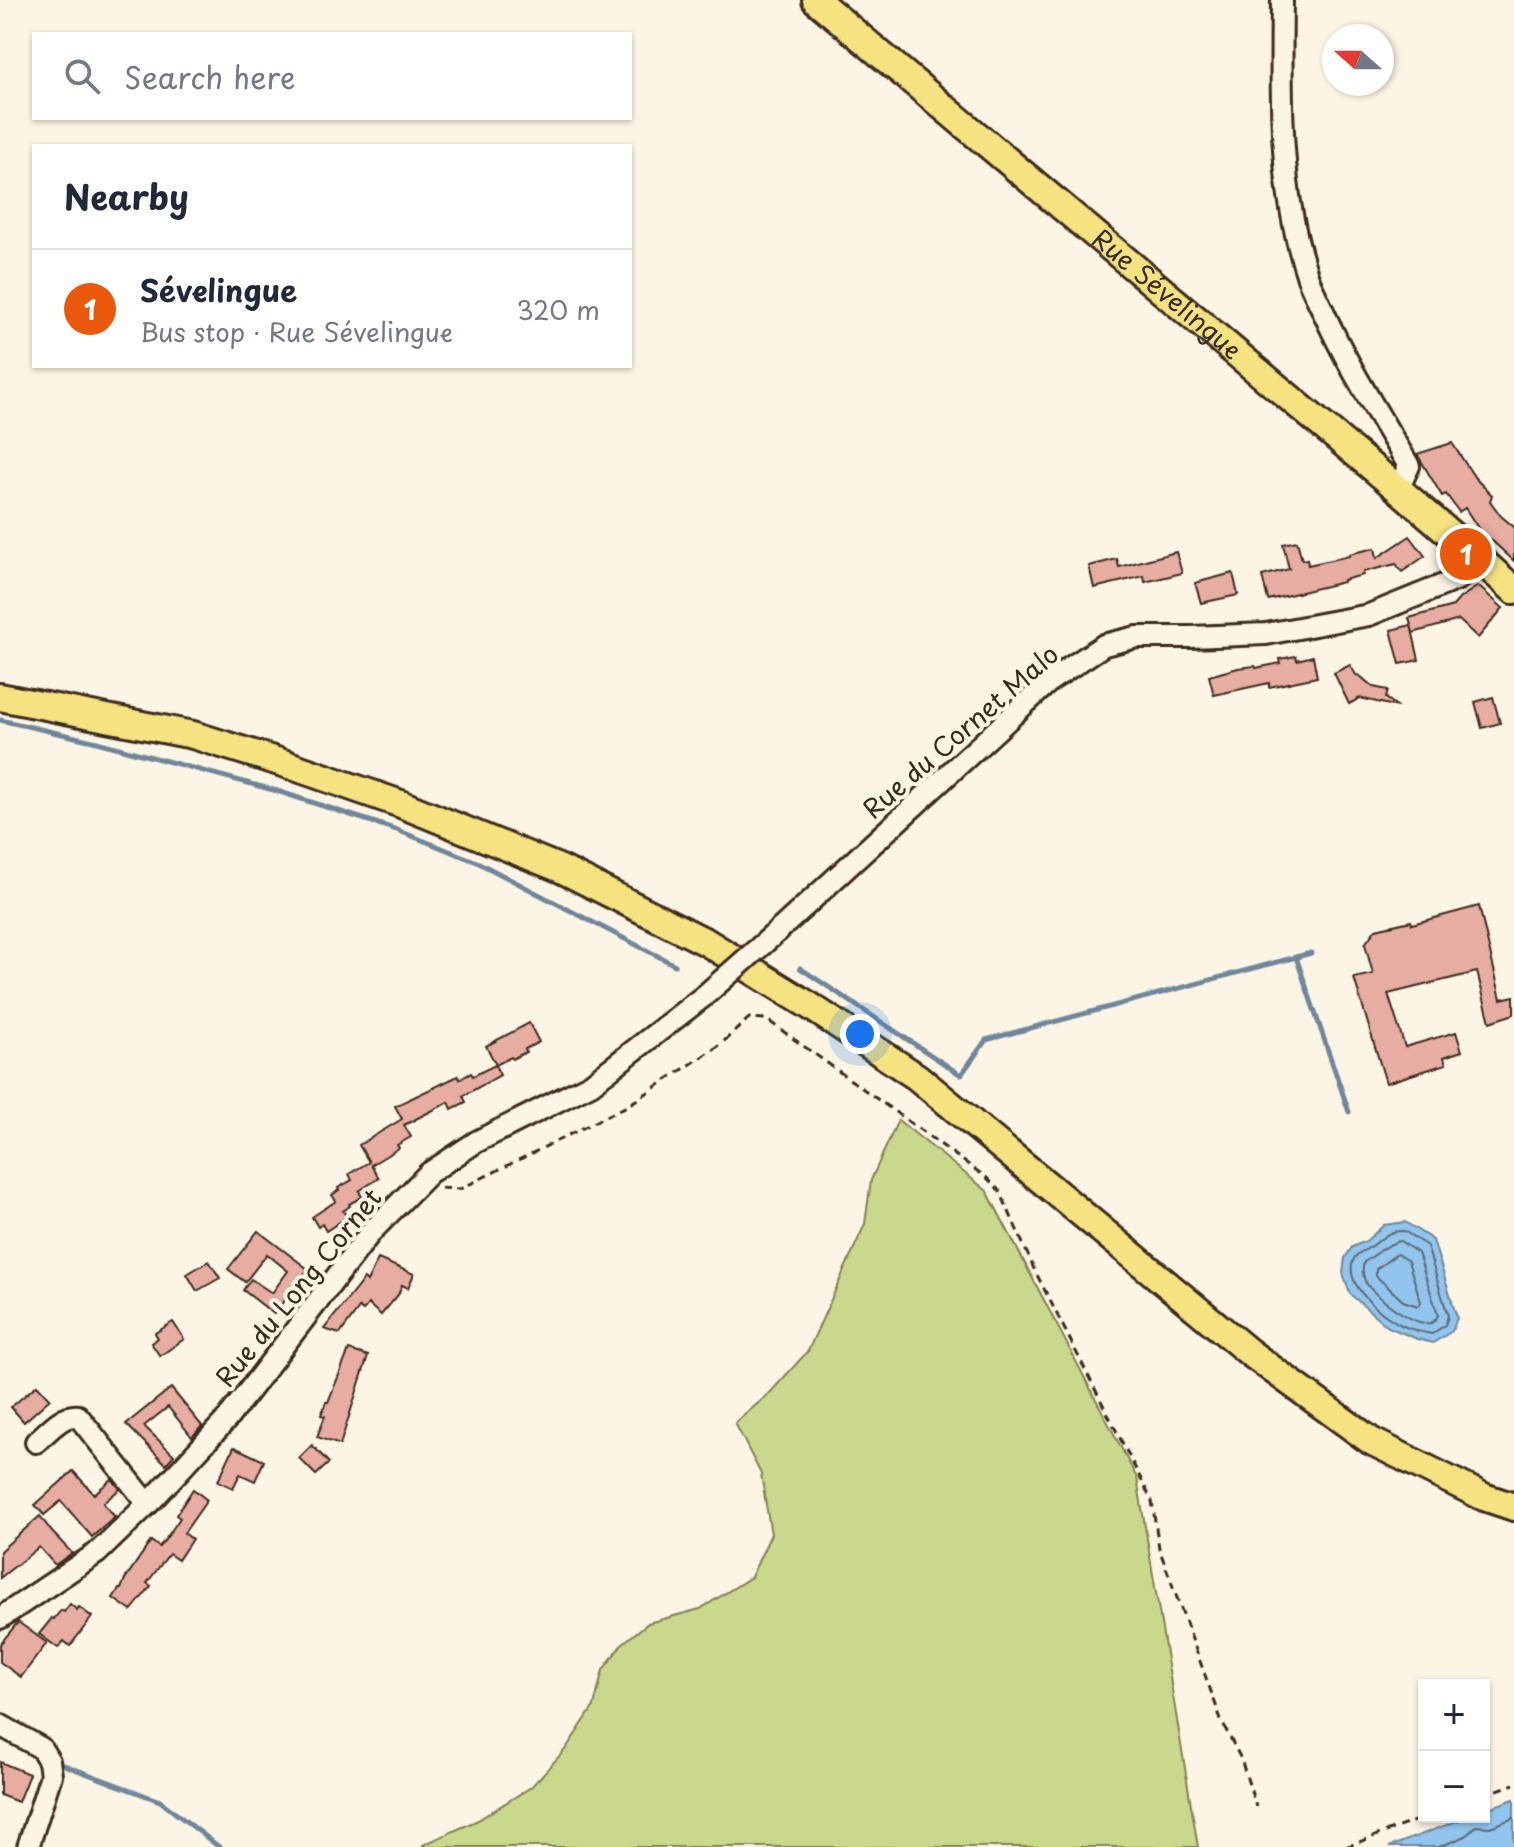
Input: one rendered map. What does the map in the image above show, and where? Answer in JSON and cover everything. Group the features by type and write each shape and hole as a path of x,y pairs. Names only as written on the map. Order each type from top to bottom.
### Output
{"main road":[{"name":"Rue Sévelingue","path":"816,0 1514,590"},
{"path":"0,697 193,735 286,764 401,804 561,869 708,943 917,1077 1250,1353 1371,1441 1484,1497 1514,1507"}],"street":[{"path":"1282,0 1286,177 1295,230 1308,279 1341,352 1409,466 1398,489"},
{"name":"Rue du Cornet Malo","path":"704,996 1051,680 1104,645 1137,637 1266,634 1369,615 1458,579 1484,563"},
{"name":"Rue du Long Cornet","path":"0,1618 97,1553 148,1504 227,1419 371,1232 429,1173 476,1142 591,1084 704,996"},
{"path":"36,1442 70,1415 78,1416 148,1504"},
{"path":"0,1725 41,1748 49,1761 51,1775 28,1847"}],"path":[{"path":"429,1173 439,1188 460,1189 627,1106 720,1045 749,1018 766,1019 987,1178 1000,1191 1034,1269 1152,1501 1159,1548 1222,1722 1241,1759 1256,1807"},
{"path":"1490,1793 1514,1784"},
{"path":"1346,1847 1418,1820"}],"green space":[{"path":"898,1120 987,1191 1137,1478 1198,1847 423,1847 478,1820 531,1787 565,1750 594,1706 603,1670 622,1644 648,1623 700,1609 751,1577 771,1534 761,1474 735,1423 769,1394 808,1351 865,1224 871,1180"}],"water":[{"path":"1405,1222 1433,1240 1457,1318 1452,1331 1433,1343 1388,1327 1350,1294 1343,1273 1345,1258 1352,1247 1366,1241 1384,1225"},
{"path":"1514,1799 1514,1847 1389,1847 1451,1823 1490,1823 1490,1808"}],"building":[{"path":"1452,443 1475,478 1492,495 1490,501 1501,516 1514,527 1514,561 1490,539 1487,542 1465,508 1459,512 1446,494 1442,496 1417,454"},
{"path":"1410,536 1425,556 1402,572 1396,564 1363,572 1363,575 1343,582 1268,600 1262,576 1289,569 1283,544 1297,541 1302,560 1307,559 1308,565 1375,548 1377,558"},
{"path":"1176,552 1182,573 1145,582 1144,576 1094,588 1089,566 1117,559 1119,567"},
{"path":"1233,573 1238,595 1201,603 1195,583"},
{"path":"1478,586 1503,608 1478,638 1459,620 1413,633 1409,618 1453,606"},
{"path":"1411,625 1419,660 1400,664 1391,630"},
{"path":"1296,656 1297,660 1313,656 1317,677 1214,695 1209,676 1238,668 1281,663 1280,659"},
{"path":"1350,665 1356,675 1373,687 1388,690 1386,698 1398,707 1360,698 1349,704 1334,673"},
{"path":"1493,697 1500,723 1482,728 1475,702"},
{"path":"1479,906 1501,999 1514,996 1514,1014 1490,1022 1477,972 1388,994 1405,1047 1456,1032 1462,1051 1444,1057 1446,1064 1386,1083 1354,978 1373,974 1365,944 1376,929 1411,921 1412,924"},
{"path":"529,1023 539,1042 525,1049 526,1052 496,1065 486,1046"},
{"path":"495,1065 500,1075 463,1096 466,1102 452,1109 449,1102 404,1125 411,1137 371,1165 379,1178 359,1191 362,1197 343,1211 347,1217 326,1231 322,1224 318,1227 312,1217 336,1201 332,1195 352,1180 349,1174 369,1162 359,1145 402,1119 395,1106 458,1076 460,1079 471,1073 473,1076"},
{"path":"258,1231 308,1269 274,1314 243,1290 251,1279 272,1293 288,1271 267,1254 245,1282 228,1269"},
{"path":"378,1259 414,1274 408,1288 402,1285 398,1295 381,1315 368,1304 363,1311 359,1308 340,1334 324,1329 364,1279 367,1282"},
{"path":"209,1261 220,1278 197,1291 187,1274"},
{"path":"173,1322 184,1339 160,1356 151,1343 158,1338 155,1333"},
{"path":"349,1350 368,1356 340,1445 317,1437 325,1416 321,1415"},
{"path":"37,1385 50,1399 24,1422 11,1407"},
{"path":"171,1388 202,1426 192,1437 168,1407 144,1426 174,1455 166,1464 126,1424"},
{"path":"312,1445 329,1463 316,1475 299,1458"},
{"path":"234,1447 264,1461 255,1481 240,1474 233,1488 218,1481"},
{"path":"73,1471 94,1494 112,1479 120,1489 103,1503 115,1517 92,1537 61,1501 44,1515 35,1505"},
{"path":"193,1489 207,1500 184,1533 192,1539 178,1560 169,1554 147,1583 151,1586 131,1611 113,1598 151,1541 159,1547 165,1540 180,1518 176,1515"},
{"path":"40,1516 72,1553 55,1565 39,1547 0,1578 0,1551"},
{"path":"70,1604 92,1617 70,1646 64,1641 58,1648 39,1634 52,1618 61,1610 64,1612"},
{"path":"18,1622 47,1643 21,1677 0,1662 0,1644"},
{"path":"0,1762 29,1774 18,1802 0,1795"}],"waterway":[{"path":"0,720 93,741 277,791 397,830 477,862 675,965"},
{"path":"800,968 961,1075 986,1040 1311,953"},
{"path":"1296,957 1349,1112"},
{"path":"56,1762 160,1801 219,1847"}],"place":[{"name":"Sévelingue","path":"1466,554"}]}
